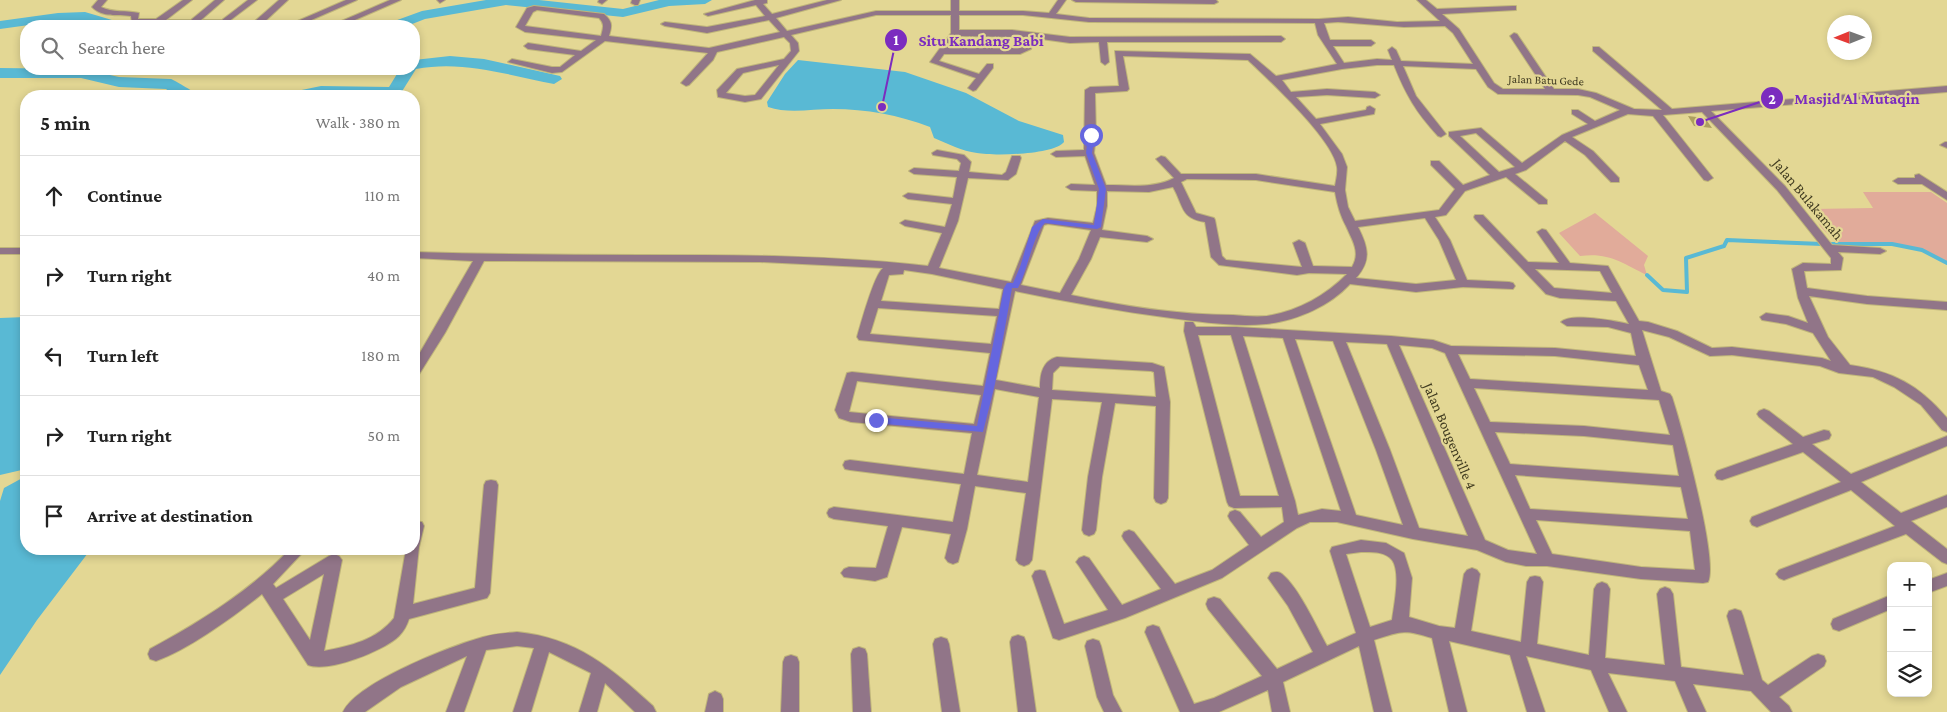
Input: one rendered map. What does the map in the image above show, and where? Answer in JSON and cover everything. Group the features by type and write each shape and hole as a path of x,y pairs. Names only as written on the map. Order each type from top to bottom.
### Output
{"street":[{"path":"103,0 96,7 101,11 131,13 136,15 134,18 136,20"},
{"path":"161,20 188,0"},
{"path":"195,20 220,0"},
{"path":"228,20 253,0"},
{"path":"261,20 284,0"},
{"path":"304,20 353,0"},
{"path":"348,20 396,0"},
{"path":"708,14 767,0"},
{"path":"666,24 707,30 838,0"},
{"path":"955,0 953,13 955,33 934,61 935,63 981,78"},
{"path":"1051,16 1062,0"},
{"path":"1076,0 1214,2"},
{"name":"Jalan Batu Gede","path":"1421,0 1449,23 1466,44 1491,85 1498,91 1552,91 1593,95 1628,110"},
{"path":"1162,1 1176,40"},
{"path":"757,2 786,34 796,49 756,99 721,95 722,90 740,71 786,61"},
{"path":"512,62 558,70 604,38 608,31 607,21 602,16 537,8 530,10 520,25 525,29 604,38 713,51 866,14 1023,12 1089,20 1323,21 1338,23 1354,21 1412,25 1449,23"},
{"path":"1435,12 1513,8"},
{"path":"1323,21 1319,28 1342,66"},
{"path":"955,33 1030,35 1056,39 1103,40 1281,39"},
{"path":"943,51 1020,51 1028,47 1030,35"},
{"path":"1514,36 1552,91"},
{"path":"1103,40 1105,62"},
{"path":"1327,43 1371,43"},
{"path":"528,46 583,54"},
{"path":"1596,49 1669,111"},
{"path":"1392,50 1416,105 1441,134"},
{"path":"686,83 710,58 713,51"},
{"path":"420,254 480,258 816,260 862,262 932,270 1063,298 1186,316 1266,320 1290,314 1316,304 1352,276 1362,260 1361,247 1350,225 1340,190 1340,160 1334,148 1289,94 1250,57 1120,52 1118,56 1124,89 1090,90 1091,135 1089,153 1102,189 1097,230 1085,259 1063,298"},
{"path":"1278,83 1278,78 1283,76 1342,66 1398,63 1481,67"},
{"path":"973,88 990,66"},
{"path":"1350,225 1442,213 1461,189 1522,168 1565,138 1628,110 1656,113 1947,89"},
{"path":"1289,94 1327,92 1375,95"},
{"path":"1314,122 1371,112 1370,109"},
{"name":"Jalan Bulakamah","path":"1704,109 1781,188 1837,258 1837,268 1800,268 1798,273 1803,292 1819,331 1846,369"},
{"path":"1576,112 1596,125"},
{"path":"1656,113 1708,178"},
{"path":"1522,168 1478,130 1452,134 1503,175 1543,202"},
{"path":"1565,138 1589,153 1615,180"},
{"path":"932,270 948,231 965,160 937,153"},
{"path":"1056,154 1089,153"},
{"path":"914,171 998,178 1008,176 1013,171 1016,158"},
{"path":"1161,159 1177,180 1188,213 1191,216 1210,220 1219,261 1297,271 1309,268 1352,276 1369,284 1416,288 1464,283 1509,286"},
{"path":"1435,163 1461,189"},
{"path":"1071,187 1148,189 1167,186 1177,180 1190,176 1256,177 1340,190"},
{"path":"1898,181 1922,179 1947,197"},
{"path":"908,196 956,201"},
{"path":"1429,216 1441,232 1452,261 1464,283"},
{"path":"1479,217 1550,291 1560,294 1620,296"},
{"path":"954,558 1004,313 1011,286 1024,267 1038,223 1048,221 1147,239"},
{"path":"905,223 948,231"},
{"path":"1542,232 1566,265"},
{"path":"1299,243 1309,268"},
{"path":"1830,248 1880,251"},
{"path":"0,251 20,251"},
{"path":"420,363 480,258"},
{"path":"1526,265 1566,265 1604,268 1635,328 1656,395"},
{"path":"996,349 863,337 884,273 888,270 1011,286"},
{"path":"1803,292 1867,300 1947,306"},
{"path":"873,304 1004,313"},
{"path":"1186,316 1234,502 1288,501"},
{"path":"1766,317 1788,320 1819,331"},
{"path":"1567,322 1608,323 1635,328 1648,326 1673,334 1710,352 1732,351 1822,362 1834,367 1875,373 1899,384 1930,405 1947,427"},
{"path":"1190,331 1236,331 1391,340 1434,344 1450,350 1555,352 1644,361"},
{"path":"1236,331 1288,501 1292,524"},
{"path":"1288,335 1350,520"},
{"path":"1338,338 1383,450 1413,533"},
{"name":"Jalan Bougenville 4","path":"1391,340 1480,544"},
{"path":"1450,350 1547,560"},
{"path":"1024,560 1047,394 1048,369 1057,361 1069,360 1155,367 1160,372 1163,402 1161,498"},
{"path":"980,429 860,418 844,415 842,410 852,376 1047,394 1163,402"},
{"path":"1040,576 1060,633 1120,613 1217,574 1292,524 1308,517 1322,515 1337,516 1413,533 1480,544 1506,556 1526,560 1547,560 1641,573 1703,577 1701,549 1679,441 1668,401 1665,397 1464,383"},
{"path":"1089,530 1095,477 1109,398"},
{"path":"1764,414 1947,558"},
{"path":"1486,427 1584,431 1679,441"},
{"path":"1722,475 1824,435"},
{"path":"1757,521 1946,442"},
{"path":"850,465 1034,488"},
{"path":"1504,469 1686,482"},
{"path":"402,614 482,593 491,485"},
{"path":"1784,574 1904,524 1947,501"},
{"path":"834,512 896,522 960,529"},
{"path":"1526,514 1695,525"},
{"path":"1236,516 1259,546"},
{"path":"849,573 882,573 896,522"},
{"path":"1129,536 1172,592"},
{"path":"1383,712 1365,636 1337,556 1337,551 1344,548 1383,547 1399,557 1404,578 1400,624"},
{"path":"156,654 229,610 264,583 293,555"},
{"path":"314,660 348,653 383,639 401,621 412,555"},
{"path":"274,597 334,560 314,660"},
{"path":"1084,562 1120,613"},
{"path":"1462,636 1472,574"},
{"path":"1276,578 1294,601 1324,656"},
{"path":"1932,585 1947,579"},
{"path":"1535,582 1522,649 1536,712"},
{"path":"264,583 314,660"},
{"path":"1602,589 1596,664 1618,712"},
{"path":"1665,594 1678,675 1697,712"},
{"path":"1214,604 1273,677 1281,712"},
{"path":"1839,624 1887,604"},
{"path":"1736,616 1760,690 1783,712"},
{"path":"1194,712 1221,708 1273,677 1324,656 1365,636 1400,624 1410,624 1439,633 1462,636 1596,664 1678,675 1760,690 1818,661"},
{"path":"1153,632 1189,712"},
{"path":"1439,633 1458,712"},
{"path":"352,712 382,689 433,663 479,646 506,639 543,644 569,653 600,670 647,712"},
{"path":"1018,642 1028,712"},
{"path":"522,712 543,644"},
{"path":"941,644 950,712"},
{"path":"455,712 479,646"},
{"path":"1093,646 1105,697 1113,712"},
{"path":"859,654 862,712"},
{"path":"790,712 791,662"},
{"path":"588,712 600,670"}],"shaded area":[{"path":"1863,192 1931,192 1947,203 1947,263 1922,250 1892,244 1837,244 1820,226 1813,209 1873,208"},
{"path":"1595,213 1648,256 1644,265 1647,275 1607,257 1580,256 1559,233"}],"water":[{"path":"798,60 905,72 966,93 1019,121 1063,135 1064,142 1048,150 1023,154 977,153 960,149 934,138 930,127 894,116 858,110 792,111 768,107 767,102 785,74"},
{"path":"20,317 20,470 0,475 0,318"},
{"path":"20,479 20,555 86,555 37,620 0,675 0,501 4,488"}],"building":[{"path":"1688,116 1705,118 1712,128 1694,126"}],"waterway":[{"path":"409,20 422,15 506,1 623,13 669,2 705,0"},
{"path":"36,20 85,16 98,20"},
{"path":"0,25 20,22"},
{"path":"420,64 450,61 467,62 554,79"},
{"path":"0,73 20,73"},
{"path":"89,75 119,82 171,84 177,90"},
{"path":"395,90 404,75"},
{"path":"1647,275 1663,290 1687,292 1686,258 1724,246 1727,240 1822,244"},
{"path":"1832,244 1892,244 1922,250 1947,263"}],"place":[{"name":"Situ Kandang Babi","path":"882,107"},
{"name":"Masjid Al Mutaqin","path":"1700,122"}],"route":[{"path":"876,420 938,427 980,429 991,384 1008,288 1010,285 1015,286 1024,267 1038,223 1043,221 1097,227 1102,206 1102,189 1095,165 1089,153 1091,135"}]}
